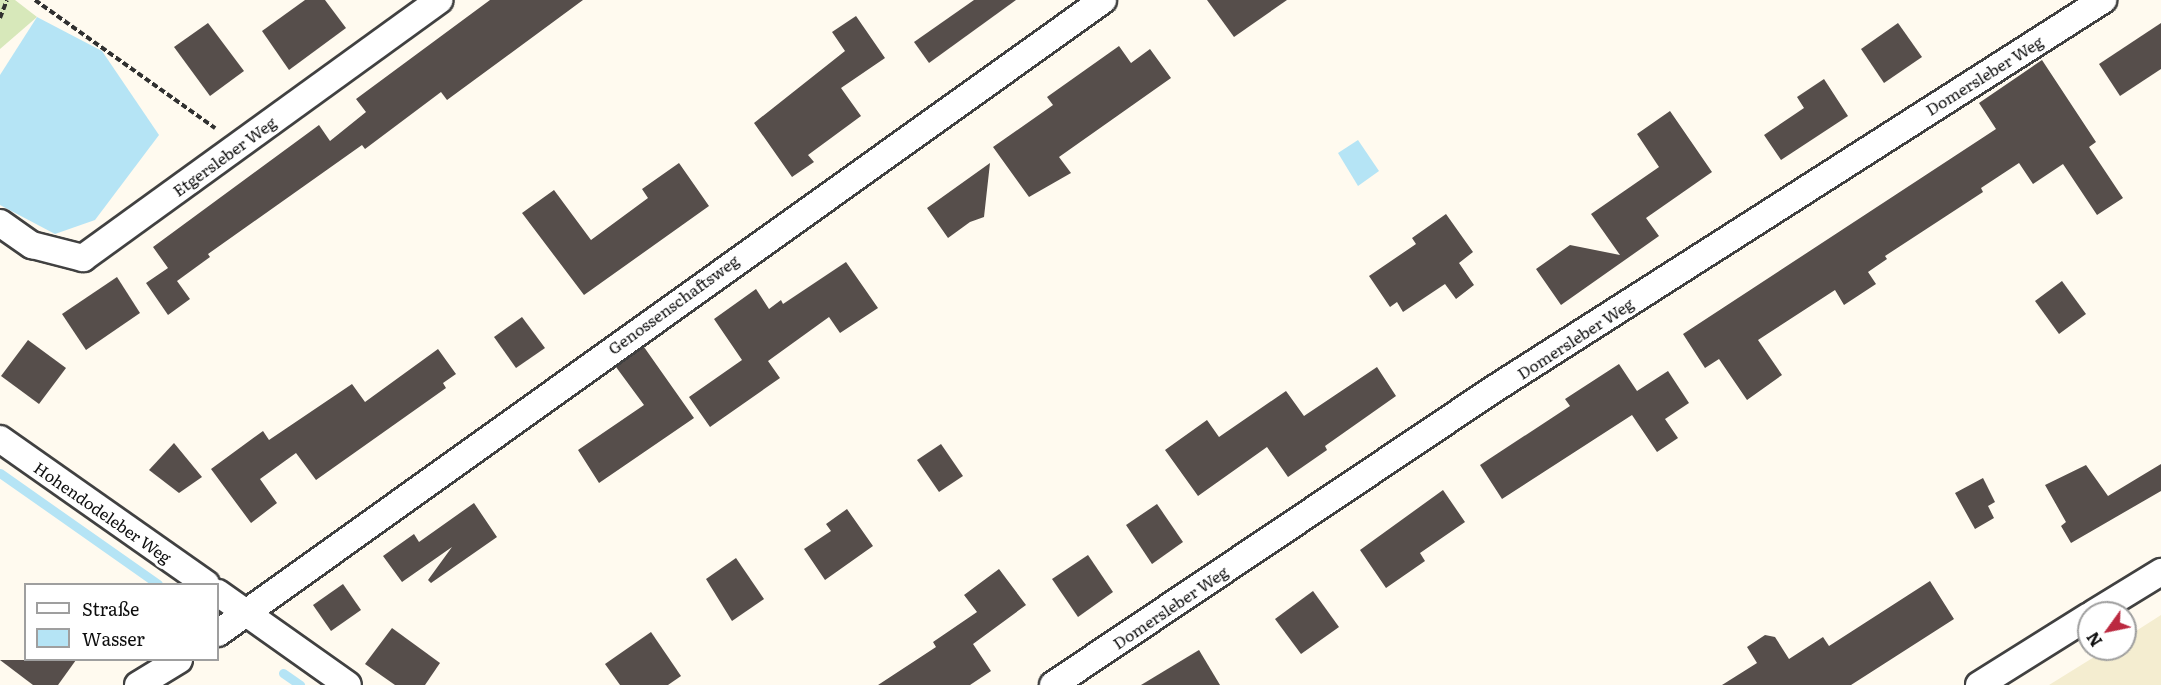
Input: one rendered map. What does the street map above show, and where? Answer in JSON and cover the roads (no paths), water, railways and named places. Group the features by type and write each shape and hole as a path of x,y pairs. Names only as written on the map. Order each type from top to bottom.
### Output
{"street":[{"name":"Etgersleber Weg","path":"0,223 32,245 83,258 439,0"},
{"name":"Genossenschaftsweg","path":"219,632 244,612 1103,0"},
{"name":"Domersleber Weg","path":"1053,685 1494,389 2103,0"},
{"name":"Hohendodeleber Weg","path":"0,439 203,583"},
{"path":"2114,601 2161,572"},
{"path":"219,594 348,685"},
{"path":"1979,685 2077,624"},
{"path":"138,685 177,661"}],"water":[{"path":"37,17 102,51 159,135 95,220 55,234 0,205 0,75"},
{"path":"1358,140 1379,171 1358,186 1338,153"}],"waterway":[{"path":"0,473 157,583"},
{"path":"283,673 300,685"}]}
